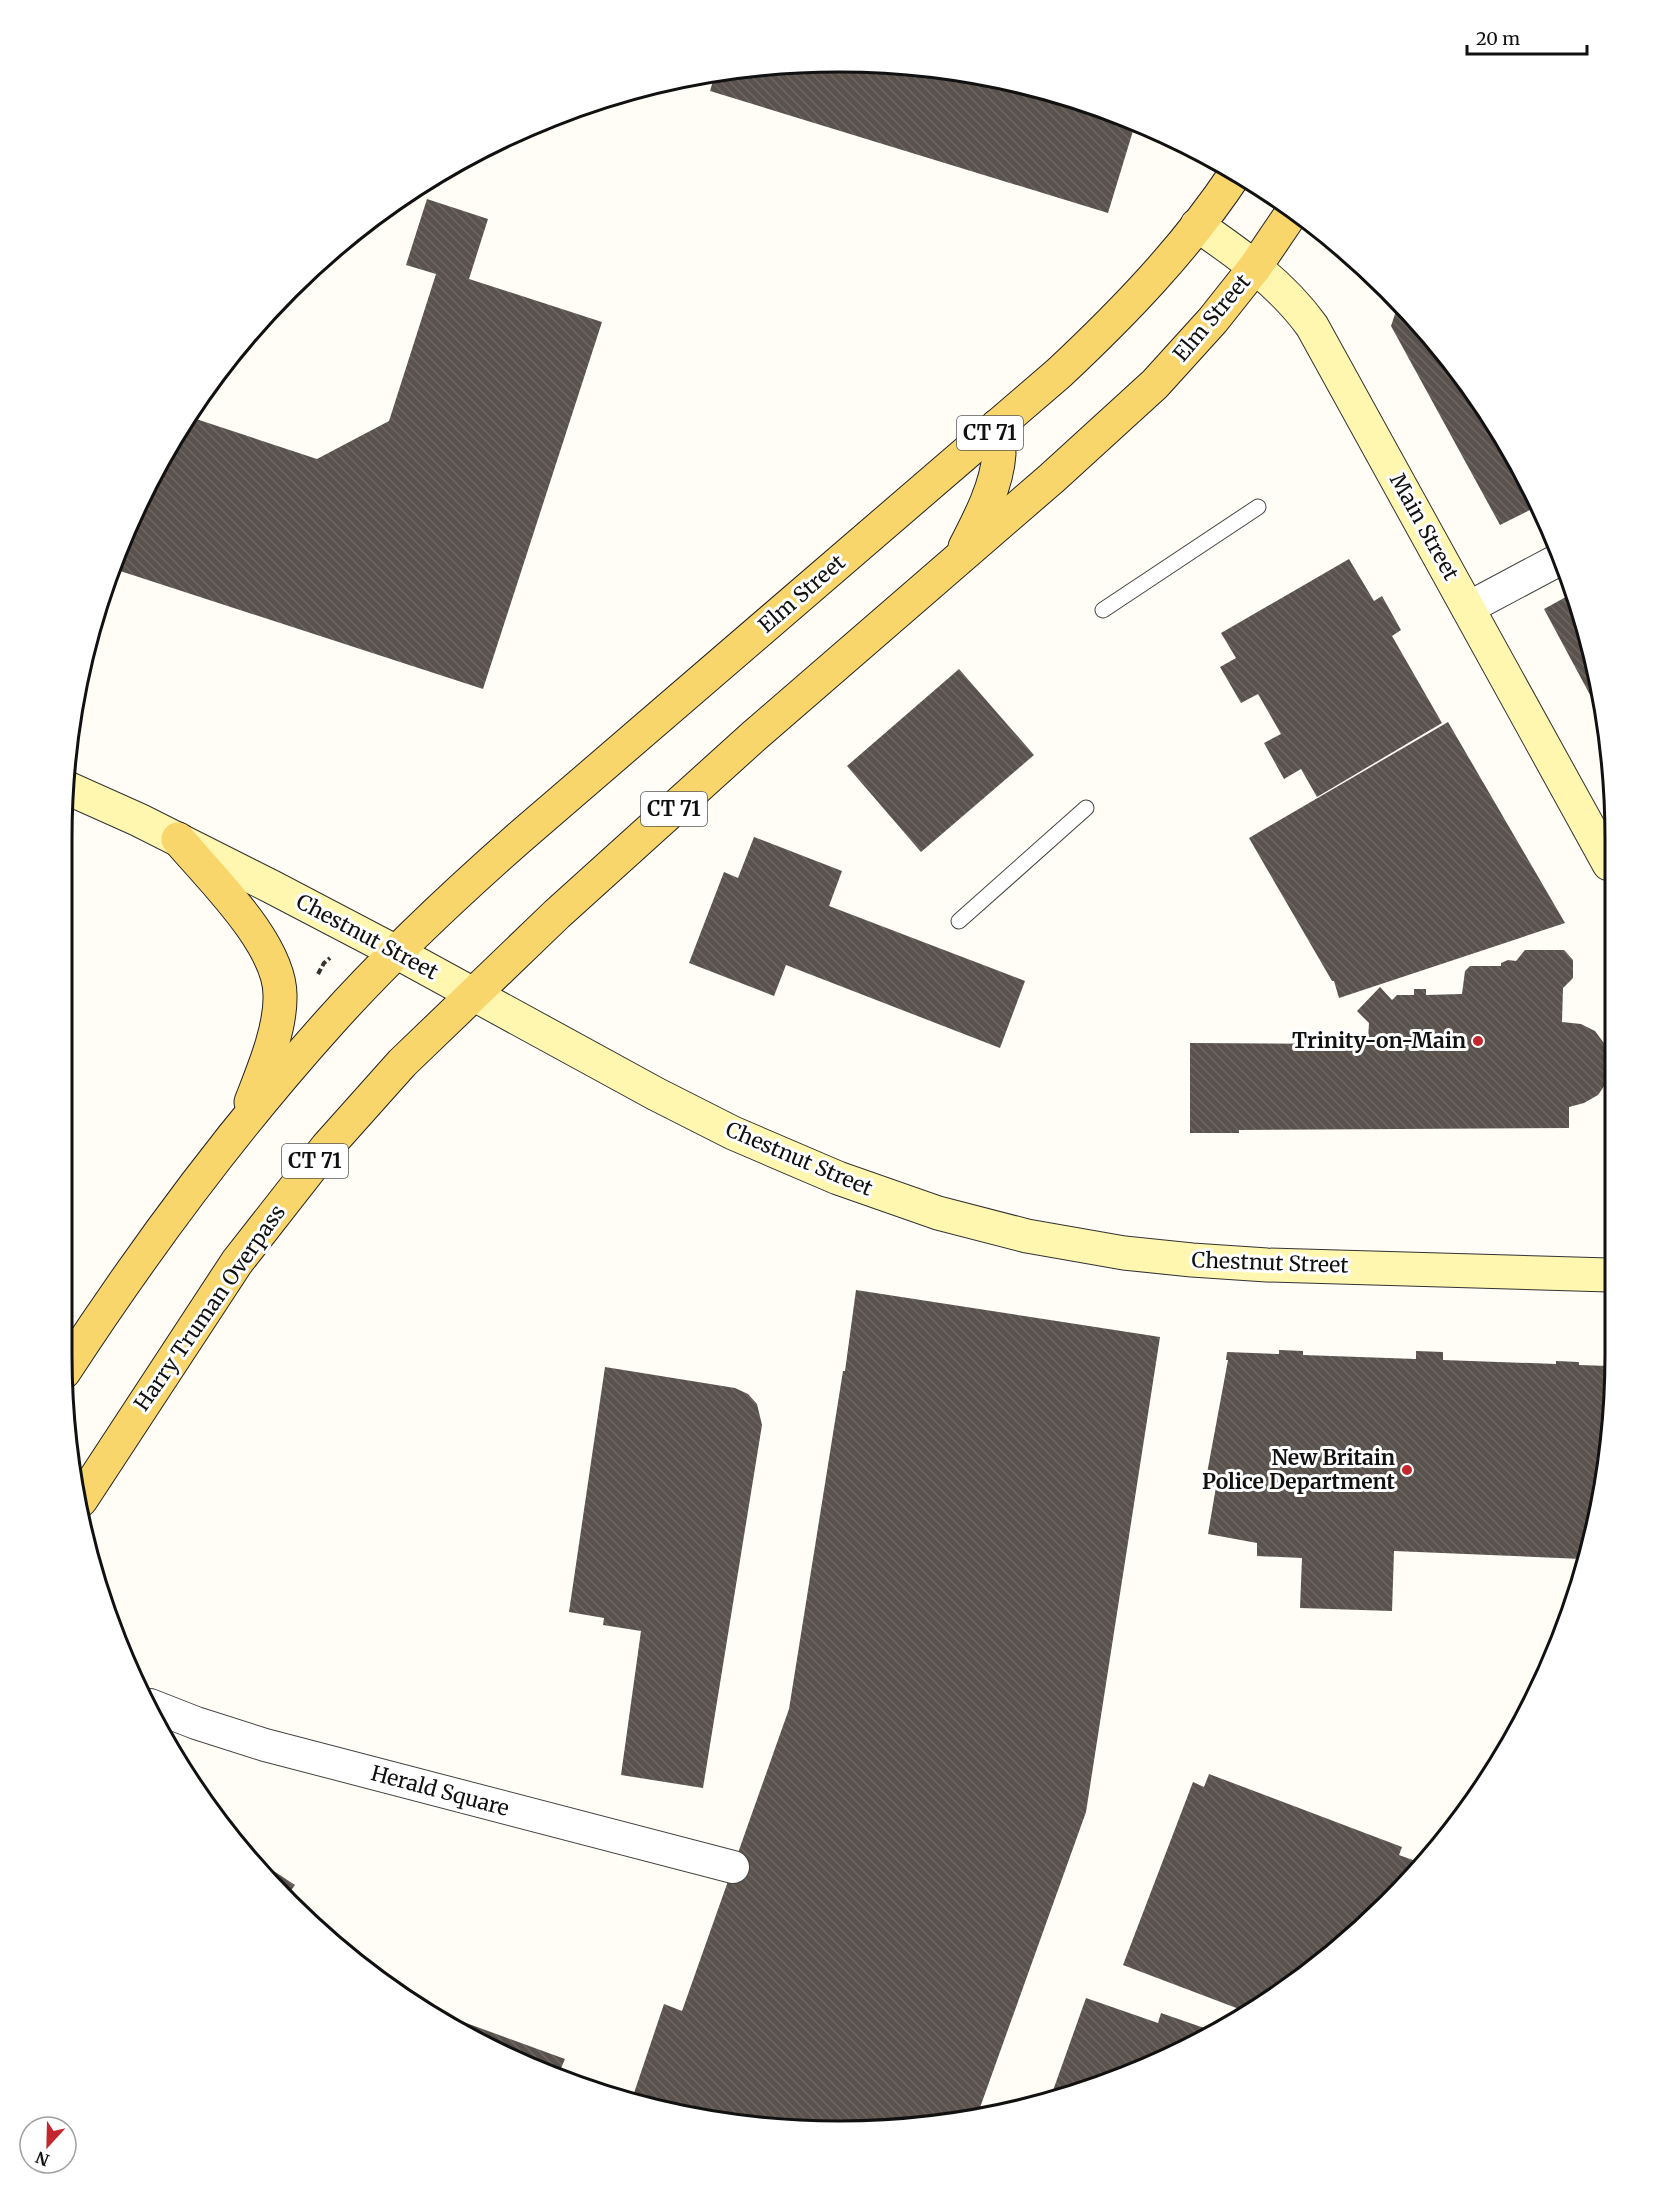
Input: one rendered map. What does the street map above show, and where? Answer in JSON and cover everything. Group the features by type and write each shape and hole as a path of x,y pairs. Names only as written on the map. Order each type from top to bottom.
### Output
{"main road":[{"name":"CT 71","path":"1197,225 1230,180"},
{"name":"CT 71","path":"1255,267 1288,218"},
{"name":"Elm Street","path":"398,953 520,837 1059,373 1132,303 1197,225"},
{"name":"Elm Street","path":"472,994 556,914 754,736 1086,448 1155,384 1213,320 1255,267"},
{"path":"959,559 975,527 993,480 999,456 998,426"},
{"path":"178,839 244,917 268,950 279,980 280,1007 275,1029 242,1127"},
{"name":"CT 71","path":"72,1359 110,1301 242,1127 328,1024 398,953"},
{"name":"Harry Truman Overpass","path":"85,1493 237,1262 327,1147 424,1039 472,994"}],"street":[{"name":"Main Street","path":"1197,225 1255,267 1286,295 1321,340 1605,857"},
{"path":"1468,608 1553,563"},
{"name":"Chestnut Street","path":"74,791 178,839 398,953 666,1099 771,1151 894,1198 965,1221 1027,1236 1093,1248 1192,1260 1267,1265 1605,1275"},
{"name":"Herald Square","path":"159,1708 265,1745 733,1867"}],"lane":[{"path":"1103,610 1258,507"},
{"path":"959,921 1086,808"}],"path":[{"path":"318,974 324,963 333,955"}],"building":[{"path":"838,72 889,74 939,79 1037,98 1133,131 1108,213 710,91 712,83 788,74"},
{"path":"427,199 488,219 469,279 602,322 483,689 121,571 151,499 197,419 317,459 389,421 436,274 406,265"},
{"path":"1395,313 1447,372 1502,455 1531,510 1500,525 1391,326"},
{"path":"1349,559 1374,601 1382,596 1401,630 1392,636 1442,723 1317,797 1301,769 1284,779 1264,743 1281,734 1258,694 1241,703 1220,667 1236,658 1221,633"},
{"path":"1566,597 1579,640 1591,697 1544,609"},
{"path":"959,669 1034,755 921,852 847,766"},
{"path":"1448,722 1565,923 1339,998 1334,981 1249,838"},
{"path":"754,837 842,871 829,906 1025,981 1000,1048 786,965 774,996 689,963 724,872 738,878"},
{"name":"Trinity-on-Main","path":"1525,950 1564,950 1573,960 1573,978 1563,988 1562,1022 1581,1024 1595,1031 1605,1045 1605,1085 1598,1095 1584,1103 1569,1107 1569,1128 1239,1130 1239,1133 1190,1133 1190,1043 1353,1044 1354,1039 1368,1040 1369,1023 1357,1011 1380,987 1392,1000 1397,995 1414,995 1414,989 1426,989 1426,995 1462,994 1465,971 1470,966 1501,966 1501,963 1508,960 1516,961"},
{"path":"856,1290 1160,1337 1086,1812 980,2107 889,2119 838,2121 738,2114 640,2095 634,2093 664,2004 682,2011 789,1709 843,1371 845,1371"},
{"name":"New Britain Police Department","path":"1279,1350 1303,1351 1303,1355 1416,1359 1416,1351 1443,1352 1443,1360 1556,1364 1556,1361 1605,1366 1598,1455 1577,1559 1394,1551 1392,1611 1300,1608 1302,1558 1257,1556 1257,1543 1208,1534 1216,1487 1205,1484 1228,1360 1226,1360 1227,1352 1279,1354"},
{"path":"605,1367 735,1388 748,1394 757,1404 762,1425 703,1788 621,1775 641,1631 603,1625 604,1618 569,1612"},
{"path":"1209,1774 1402,1847 1399,1855 1414,1861 1344,1931 1305,1963 1238,2008 1123,1965 1193,1782 1204,1787"},
{"path":"271,1869 295,1885 291,1890"},
{"path":"1086,1998 1158,2023 1161,2013 1204,2028 1132,2063 1053,2090"},
{"path":"460,2021 565,2059 561,2069 545,2063"}],"place":[{"name":"Trinity-on-Main","path":"1478,1041"},
{"name":"New Britain Police Department","path":"1407,1470"}]}
